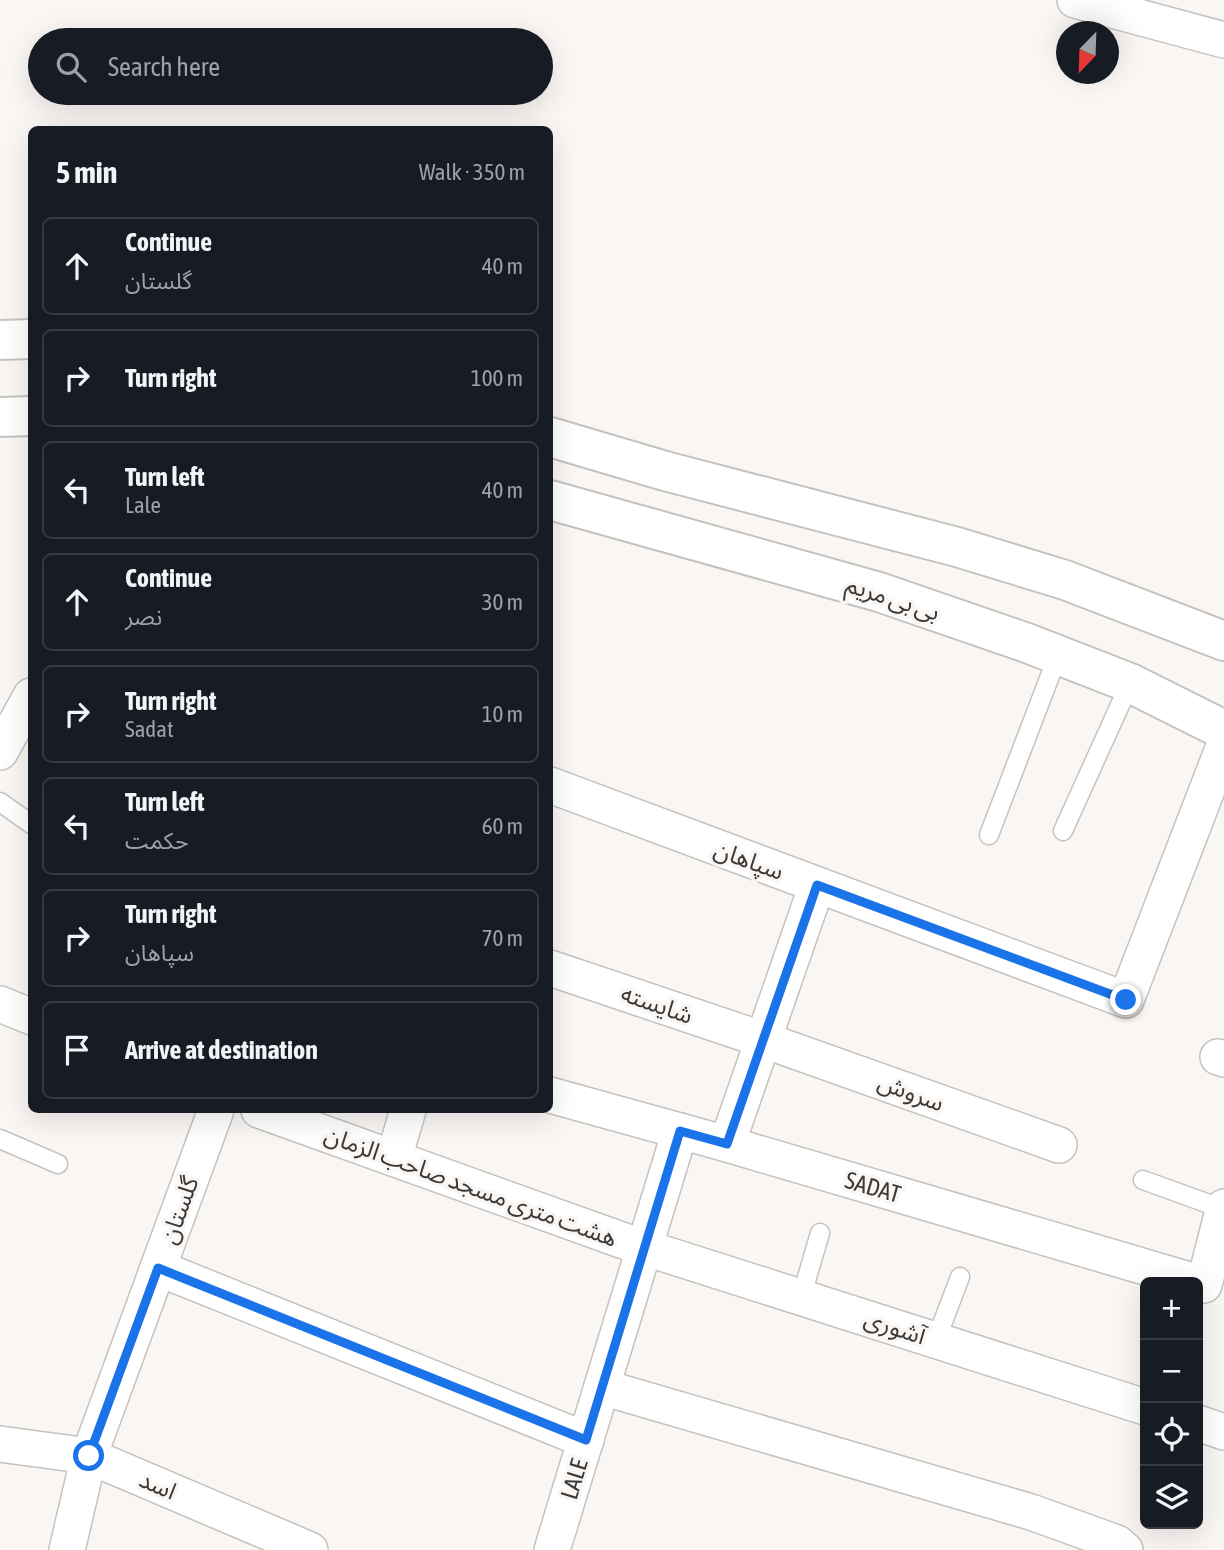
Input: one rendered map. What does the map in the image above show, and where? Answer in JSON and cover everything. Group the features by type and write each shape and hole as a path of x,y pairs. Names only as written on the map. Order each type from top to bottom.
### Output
{"street":[{"path":"1074,0 1224,40"},
{"path":"0,340 28,339"},
{"path":"0,417 28,416"},
{"path":"553,438 1065,580 1224,641"},
{"name":"بی بی مریم","path":"553,501 879,592 1130,683 1224,730"},
{"path":"0,752 28,701"},
{"name":"سپاهان","path":"553,786 1126,1000 1224,746"},
{"path":"727,1144 817,885"},
{"name":"شایسته","path":"553,969 764,1040"},
{"path":"0,1004 28,1015"},
{"name":"سروش","path":"764,1040 1059,1145"},
{"name":"SADAT","path":"553,1096 727,1144 1205,1285"},
{"name":"گلستان","path":"66,1550 89,1456 215,1113"},
{"name":"هشت متری مسجد صاحب الزمان","path":"267,1113 644,1248"},
{"path":"394,1158 407,1113"},
{"name":"LALE","path":"552,1550 680,1131"},
{"path":"1205,1285 1224,1208"},
{"name":"آشوری","path":"644,1248 1140,1405"},
{"path":"158,1268 586,1440"},
{"path":"602,1388 1031,1512 1117,1543 1125,1550"},
{"path":"1203,1425 1224,1432"},
{"name":"اسد","path":"0,1444 89,1456 310,1550"}],"lane":[{"path":"989,835 1058,655"},
{"path":"1063,831 1130,683"},
{"path":"0,802 28,822"},
{"path":"0,1139 58,1164"},
{"path":"1143,1180 1224,1208"},
{"path":"801,1298 820,1233"},
{"path":"936,1340 960,1278"}],"route":[{"path":"89,1456 158,1268 586,1440 680,1131 727,1144 817,885 1126,1000"}]}
